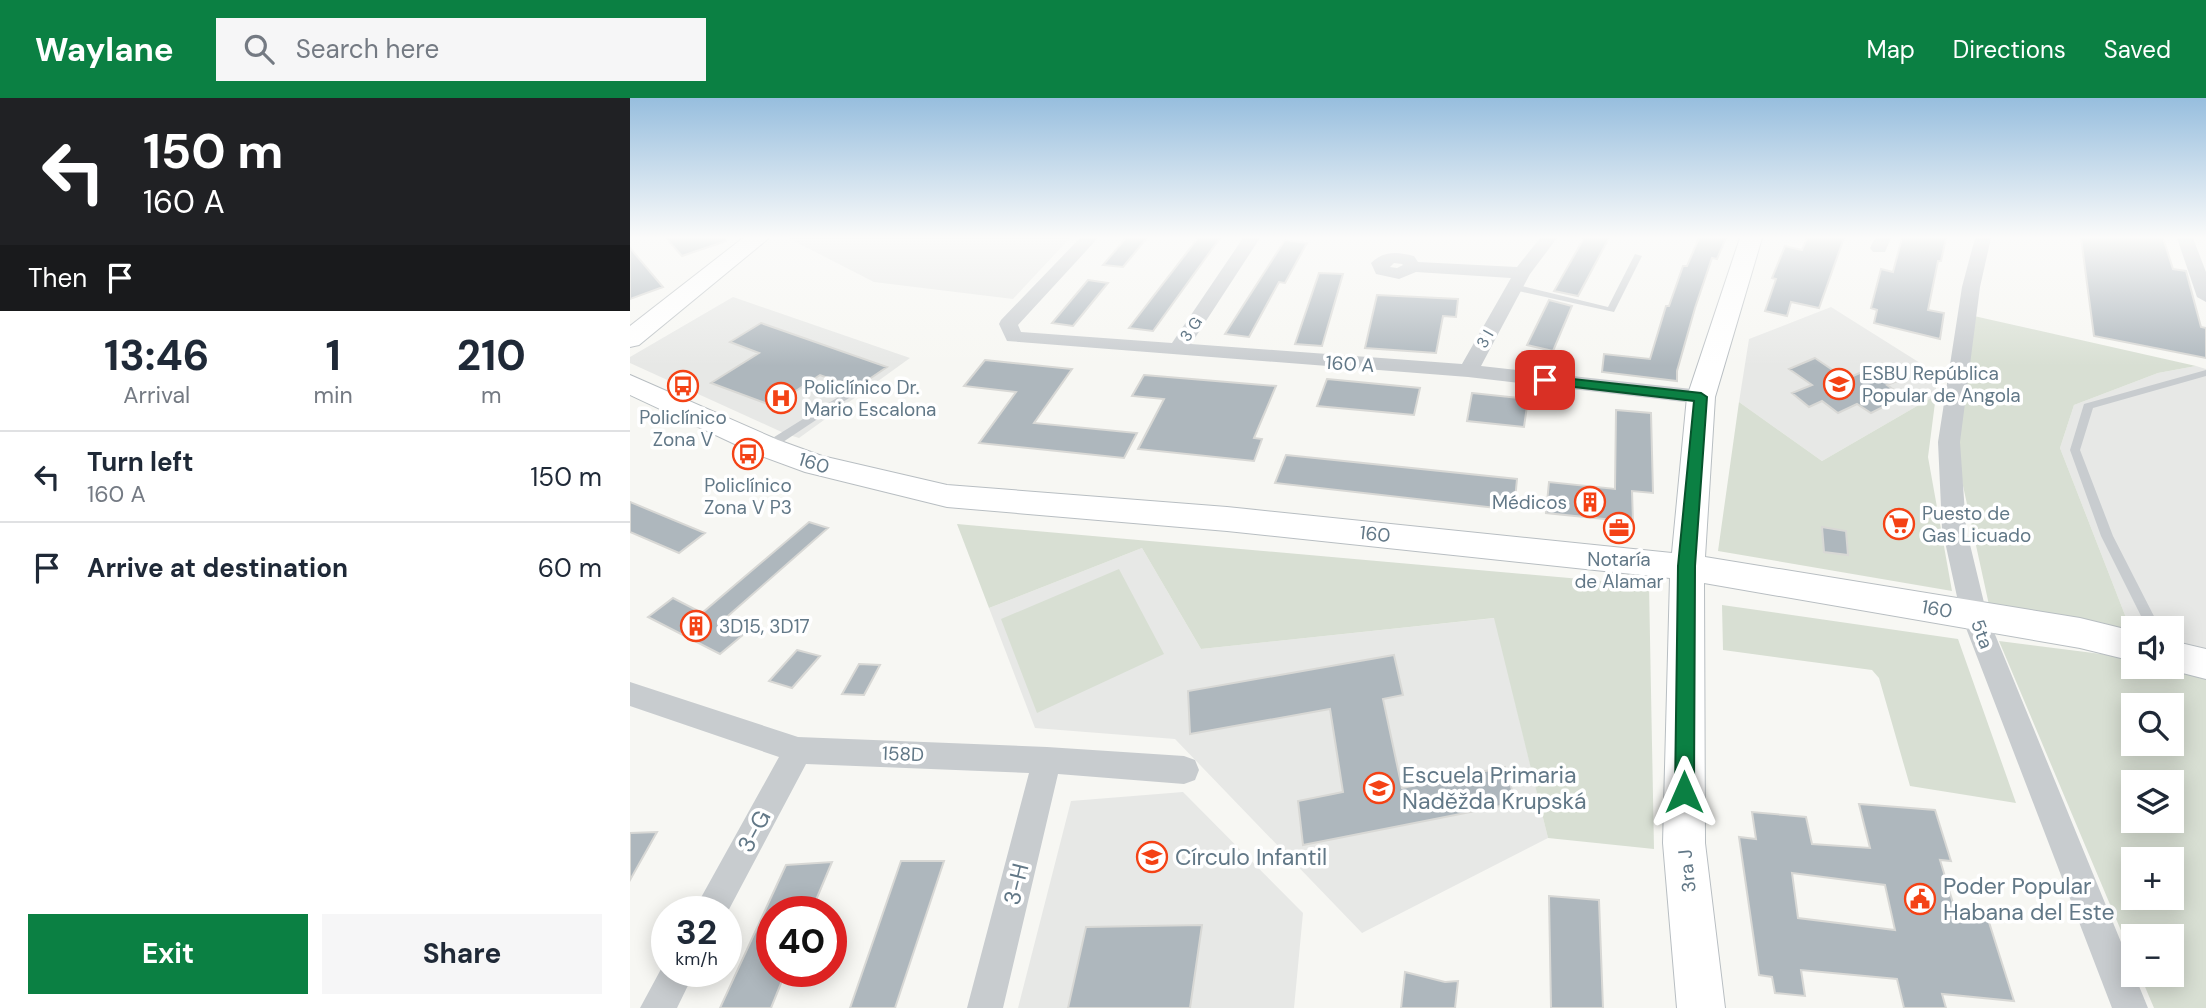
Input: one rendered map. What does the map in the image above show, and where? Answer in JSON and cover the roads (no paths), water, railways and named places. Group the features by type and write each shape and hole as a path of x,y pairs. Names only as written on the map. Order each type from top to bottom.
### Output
{"main road":[{"path":"630,339 706,280"},
{"name":"3ra J","path":"1701,1008 1684,843 1686,566 1701,397 1738,280"},
{"name":"160","path":"630,384 767,447 816,465 947,496 1241,520 1686,566 2080,633 2121,643"},
{"path":"2184,659 2206,664"}],"street":[{"name":"160 A","path":"1050,280 1008,324 1014,337 1468,371 1701,397"},
{"name":"3 G","path":"1177,350 1224,280"},
{"name":"3 I","path":"1468,371 1518,280"},
{"name":"5ta","path":"1973,280 1949,442 1954,528 1974,615 2130,1008"},
{"path":"2200,280 2206,297"},
{"name":"158D","path":"630,694 798,750 1047,760 1184,770"},
{"name":"3-G","path":"719,896 798,750"},
{"name":"3-H","path":"985,1008 1047,760"},
{"path":"658,1008 669,987"}],"lane":[{"path":"1519,280 1612,310 1626,280"},
{"path":"2147,616 2107,536 2076,450 2088,406 2204,372"},
{"path":"767,447 848,394"}],"place":[{"name":"ESBU República Popular de Angola","path":"1839,384"},
{"name":"Policlínico Zona V","path":"683,386"},
{"name":"Policlínico Dr. Mario Escalona","path":"781,398"},
{"name":"Policlínico Zona V P3","path":"748,454"},
{"name":"Médicos","path":"1590,502"},
{"name":"Puesto de Gas Licuado","path":"1899,524"},
{"name":"Notaría de Alamar","path":"1619,528"},
{"name":"3D15, 3D17","path":"696,626"},
{"name":"Escuela Primaria Naděžda Krupská","path":"1379,788"},
{"name":"Círculo Infantil","path":"1152,857"},
{"name":"Poder Popular Habana del Este","path":"1920,899"}]}
